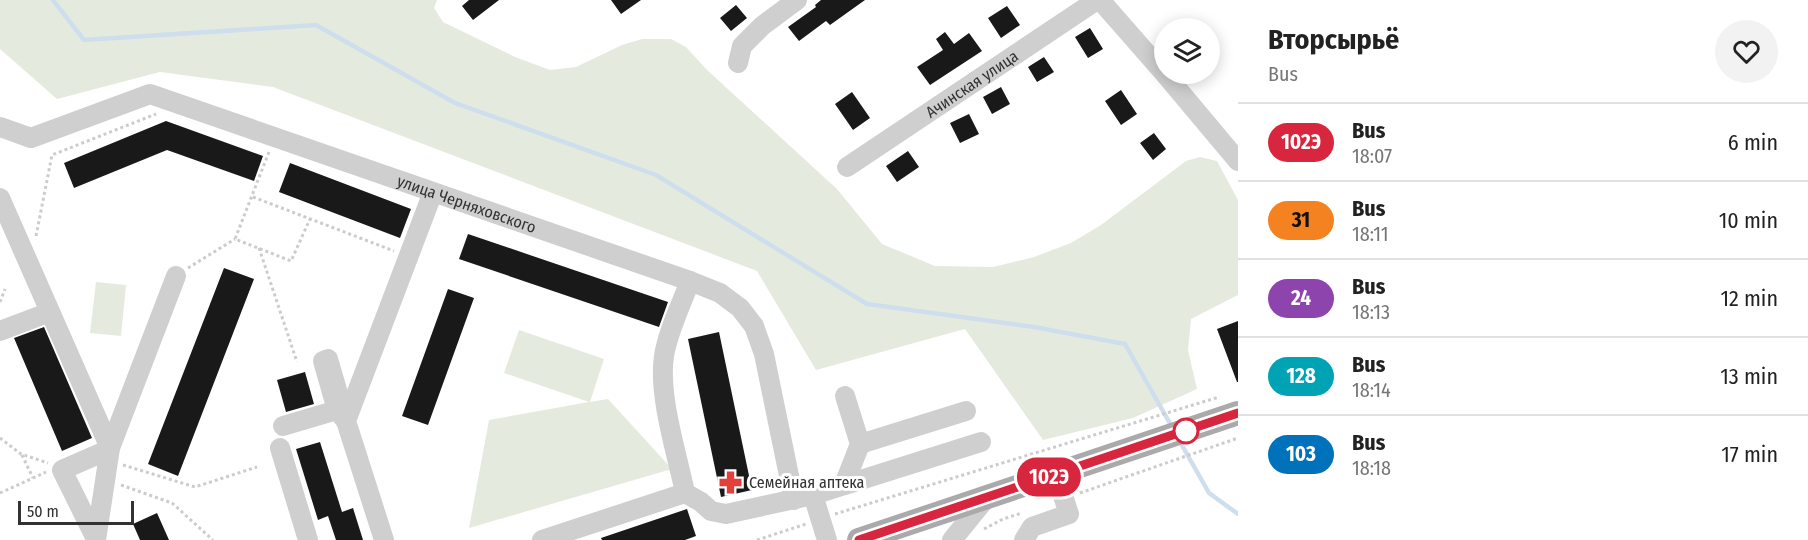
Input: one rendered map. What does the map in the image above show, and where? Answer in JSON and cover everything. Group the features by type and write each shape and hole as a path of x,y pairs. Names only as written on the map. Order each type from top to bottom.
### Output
{"main road":[{"path":"859,540 1056,475 1233,404"}],"street":[{"path":"738,63 742,46 762,26 797,0"},
{"path":"1098,0 1154,62"},
{"name":"Ачинская улица","path":"847,167 1098,0"},
{"path":"1173,84 1238,161"},
{"name":"улица Черняховского","path":"0,127 31,138 150,94 720,293 740,308 754,326 764,354 803,498 820,519 827,540"},
{"path":"384,540 342,416 380,332 433,192"},
{"path":"0,198 110,455"},
{"path":"94,536 110,455 176,276"},
{"path":"685,493 663,376 664,355 668,340 690,281"},
{"path":"0,331 50,312"},
{"path":"844,485 860,444 845,396"},
{"path":"860,444 966,411"},
{"path":"283,426 342,416"},
{"path":"542,540 685,493 711,511 726,514 803,498 981,442"},
{"path":"280,448 308,540"},
{"path":"94,536 62,470 81,462 110,455"},
{"path":"1024,540 1032,527 1069,514 1056,475"},
{"path":"952,540 987,497"}],"path":[{"path":"30,266 52,155 166,110"},
{"path":"271,148 235,239 291,261 310,219"},
{"path":"253,197 401,254"},
{"path":"259,248 297,362"},
{"path":"1,300 4,289"},
{"path":"757,540 820,519 1233,404"},
{"path":"0,438 21,454 51,464"},
{"path":"1064,498 1238,438"},
{"path":"21,454 33,478"},
{"path":"110,455 195,487 257,467"},
{"path":"117,483 172,503 213,540"},
{"path":"977,534 1003,519 1030,510"}],"shaded area":[{"path":"0,0 437,0 434,8 443,22 515,57 550,70 576,67 622,45 642,39 671,39 686,47 706,69 837,189 882,244 935,266 993,267 1034,257 1071,243 1101,225 1186,161 1200,157 1217,161 1238,200 1238,295 1191,319 1188,350 1197,389 1133,418 1043,440 965,329 816,370 757,271 273,87 160,72 57,99 0,49"},
{"path":"96,282 126,285 121,336 90,333"},
{"path":"519,330 604,359 590,402 608,399 672,469 469,528 489,420 589,402 504,373"}],"building":[{"path":"469,0 499,0 473,20 462,6"},
{"path":"611,0 641,0 621,14"},
{"path":"821,0 865,0 830,25 826,21 799,41 788,27 816,7 815,5"},
{"path":"736,5 747,18 731,31 720,18"},
{"path":"1007,6 1020,25 1001,38 988,18"},
{"path":"1090,28 1103,49 1088,58 1075,37"},
{"path":"945,32 954,44 969,33 982,51 930,85 917,67 943,50 936,39"},
{"path":"1044,57 1054,72 1037,82 1028,67"},
{"path":"1001,87 1010,104 992,114 983,97"},
{"path":"1121,90 1137,114 1121,125 1105,101"},
{"path":"852,92 870,118 853,130 835,104"},
{"path":"969,114 979,134 960,143 950,123"},
{"path":"166,121 263,156 254,181 167,150 74,188 64,163"},
{"path":"1154,133 1166,149 1153,160 1140,143"},
{"path":"908,151 919,167 897,182 886,166"},
{"path":"290,163 411,209 400,238 279,192"},
{"path":"468,234 668,302 659,327 459,259"},
{"path":"224,268 254,279 178,476 148,464"},
{"path":"448,289 474,298 428,425 402,416"},
{"path":"1238,321 1238,382 1237,382 1217,329"},
{"path":"44,327 92,438 62,451 14,338"},
{"path":"719,332 752,490 721,497 688,339"},
{"path":"305,372 314,404 286,412 277,380"},
{"path":"320,442 342,512 353,508 363,540 336,540 328,516 318,520 296,449"},
{"path":"687,509 696,536 685,540 602,540 601,538"},
{"path":"157,513 169,540 140,540 133,524"}],"waterway":[{"path":"53,0 84,40 316,25 455,103 656,175 867,304 1034,327 1125,344 1172,427"},
{"path":"1179,440 1209,493 1238,514"}],"bus line":[{"name":"102Э","path":"859,540 1238,413"}],"place":[{"name":"Семейная аптека","path":"731,482"}]}
